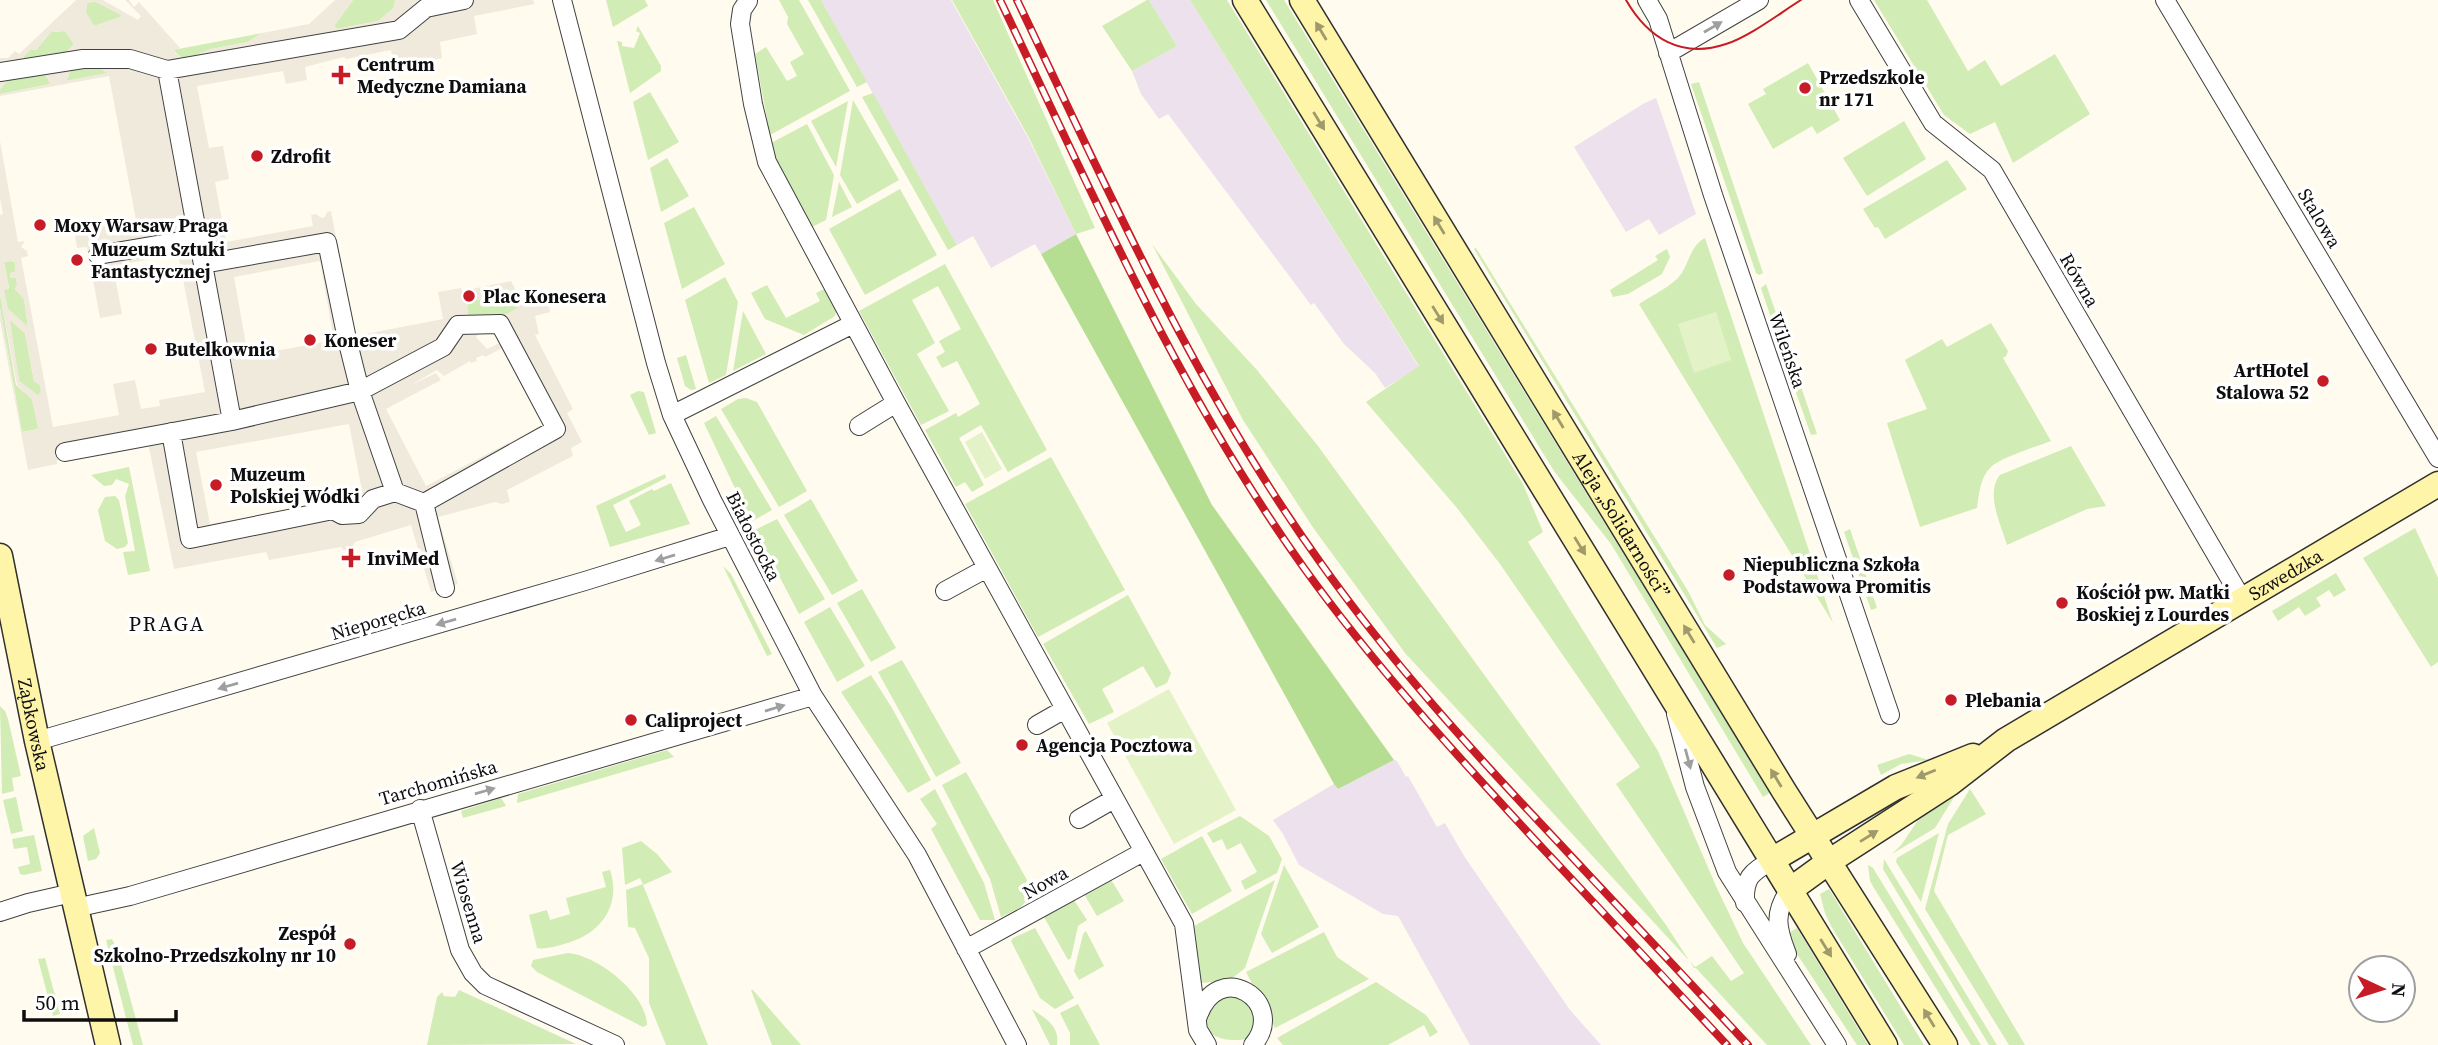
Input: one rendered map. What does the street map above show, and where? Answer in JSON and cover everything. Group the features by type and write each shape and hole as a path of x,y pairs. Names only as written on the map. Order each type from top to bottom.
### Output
{"main road":[{"path":"1245,0 1885,1045"},
{"name":"Aleja „Solidarności”","path":"1302,0 1813,835 1945,1045"},
{"name":"Szwedzka","path":"1790,890 1829,861 1949,784 1990,751 2438,484"},
{"name":"Ząbkowska","path":"0,556 37,741 108,1045"},
{"name":"Szwedzka","path":"1772,860 1896,787 1990,751"}],"street":[{"path":"0,72 83,59 130,59 167,70 398,30 426,8 464,0"},
{"name":"Białostocka","path":"562,0 656,363 672,415 730,536 813,696 917,855 1017,1045"},
{"path":"747,0 740,24 766,162 1184,924 1198,1030 1206,1045"},
{"name":"Wileńska","path":"1647,0 1658,19 1713,195 1890,715"},
{"path":"1668,53 1759,0"},
{"name":"Równa","path":"1859,0 1933,123 1992,170 2243,601"},
{"name":"Stalowa","path":"2165,0 2438,458"},
{"path":"167,70 232,421"},
{"path":"98,255 198,238"},
{"path":"203,264 327,242 360,391 395,492"},
{"path":"65,452 232,421 360,391 443,348 458,325 500,324 556,429 424,503"},
{"path":"672,415 853,324"},
{"path":"859,426 896,403"},
{"path":"171,432 190,539 333,510 342,514 359,514 373,499 395,492 424,503"},
{"path":"424,503 445,588"},
{"name":"Nieporęcka","path":"37,741 598,578 730,536"},
{"path":"946,591 987,568"},
{"path":"1670,694 1695,787 1727,872 1837,1045"},
{"name":"Tarchomińska","path":"73,901 130,895 813,696"},
{"path":"1037,725 1065,709"},
{"path":"1079,819 1114,799"},
{"name":"Wiosenna","path":"420,809 460,950 473,973 485,985 615,1045"},
{"name":"Nowa","path":"966,949 1143,852"},
{"path":"1745,903 1745,889 1752,872 1772,860"},
{"path":"1790,890 1779,909 1777,926 1810,1005"},
{"path":"0,912 28,903 73,901"},
{"path":"1197,1018 1201,1003 1209,995 1219,989 1231,987 1242,990 1259,1004 1263,1016 1261,1034 1253,1045"}],"shaded area":[{"name":"Plac Konesera","path":"76,0 103,0 138,20 141,16 125,0 129,0 134,7 139,2 180,48 173,51 184,60 211,49 248,42 262,33 309,24 335,0 353,0 334,26 337,29 378,21 394,8 395,0 533,0 535,4 474,16 477,34 440,42 442,58 413,64 406,59 400,67 395,68 391,50 346,59 344,57 305,67 307,80 286,84 283,71 197,86 209,148 223,146 229,179 215,182 226,242 313,226 311,215 316,214 322,218 331,211 355,336 443,319 438,292 461,288 462,291 511,281 523,304 548,301 550,312 535,316 539,334 535,335 573,409 567,413 582,442 571,448 573,456 507,490 510,502 495,502 438,517 458,584 431,592 411,525 355,542 351,549 343,550 341,547 269,560 266,552 174,569 148,443 57,460 57,464 28,470 0,320 0,308 22,432 38,429 32,399 17,385 0,294 0,215 3,214 0,198 0,141 18,242 25,241 21,247 27,251 28,256 21,258 53,427 119,415 113,384 135,380 141,409 160,406 159,400 205,392 178,254 113,266 122,314 100,318 87,247 77,248 74,229 82,230 136,220 109,76 0,96 50,84 42,71 10,78 0,89 0,58 8,58 15,51 19,54","holes":["96,2 122,16 94,26 86,13 87,3","65,31 74,44 64,55 26,61 23,58 31,49 36,50 51,32","93,64 107,73 66,81 72,67","320,261 334,340 248,356 234,277","4,262 15,262 16,271 10,273 10,278 16,278 15,289 24,299 28,327 8,309 4,290 9,289","511,294 518,308 498,319 468,315 467,307 470,301","10,320 25,333 34,381 40,385 41,391 38,395 19,381","496,331 506,340 487,349 476,337 480,333","506,346 546,423 426,486 386,409 441,380 436,373 409,386 437,370 444,376 470,361 477,361 476,358 483,355 485,357","349,424 363,496 275,512 266,522 265,514 210,524 196,452"]},
{"path":"821,0 951,0 1027,136 1076,234 1041,254 1035,244 991,268 973,236 957,245"},
{"path":"1149,0 1190,0 1419,367 1385,388 1375,373 1344,344 1314,303 1311,305 1168,114 1159,119 1141,94 1132,71 1177,46"},
{"path":"1656,98 1696,214 1659,235 1649,219 1626,232 1574,147"},
{"path":"1394,760 1406,777 1408,776 1437,827 1445,823 1464,856 1570,1010 1601,1045 1470,1045 1398,916 1383,914 1299,865 1273,820 1334,784 1338,789"}],"green space":[{"path":"353,0 395,0 394,8 378,21 337,29 334,26"},
{"path":"606,0 645,0 648,6 613,27"},
{"path":"779,0 799,0 850,91 770,135 755,54 766,47 787,81 797,76 790,62 804,54 787,24 788,17"},
{"path":"808,0 821,0 867,82 857,87"},
{"path":"952,0 993,0 1095,228 1076,234 1028,136"},
{"path":"1147,0 1177,46 1132,71 1102,26"},
{"path":"1190,0 1227,0 1523,484 1543,532 1528,542 1658,751 1743,943 1811,1045 1767,1045 1695,967 1712,956 1731,981 1744,973 1616,784 1640,767 1500,564 1457,508 1366,402 1419,366"},
{"path":"1266,0 1284,0 1770,793 1763,797 1611,544 1554,471"},
{"path":"1874,0 1927,0 1968,71 1985,60 2001,86 2055,54 2090,114 2013,163 1995,122 1970,134 1944,115"},
{"path":"87,2 96,2 122,15 94,26 86,13"},
{"path":"638,26 661,66 661,71 630,93 617,41 622,42 622,46 634,48 640,33 636,31"},
{"path":"65,31 74,44 64,55 26,61 23,57 31,49 36,50 51,32"},
{"path":"262,33 248,42 211,49 184,60 173,50"},
{"path":"1808,63 1840,120 1817,134 1812,126 1773,149 1748,104 1766,94 1763,89"},
{"path":"93,64 108,73 66,81 72,67"},
{"path":"42,71 50,84 0,94 0,89 10,78"},
{"path":"1699,82 1763,273 1759,275 1756,273 1691,84"},
{"path":"650,92 679,142 648,160 633,102"},
{"path":"873,93 957,245 948,250 862,97"},
{"path":"853,100 899,180 857,204 840,175"},
{"path":"848,101 836,167 811,121"},
{"path":"1904,121 1926,159 1867,196 1843,158"},
{"path":"807,124 834,175 826,220 812,227 775,158 771,143"},
{"path":"667,158 689,196 661,212 650,168"},
{"path":"1947,160 1967,189 1885,239 1863,209"},
{"path":"839,182 852,207 832,217"},
{"path":"900,189 937,255 865,295 829,229"},
{"path":"694,207 725,264 682,289 664,223"},
{"path":"1076,234 1212,505 1394,760 1338,789 1334,784 1041,254"},
{"path":"1705,238 1833,623 1639,304 1677,279 1692,251"},
{"path":"1152,244 1196,304 1257,370 1318,446 1666,925 1689,961 1405,653 1314,529 1243,420"},
{"path":"1476,248 1688,591 1705,625 1726,644 1717,648 1474,249"},
{"path":"1667,249 1670,257 1662,274 1628,294 1613,297 1610,290 1658,260 1655,256"},
{"path":"4,262 15,262 15,289 24,299 28,327 8,309 3,290 9,288"},
{"path":"945,264 1047,450 1008,472 981,425 959,438 984,485 972,492 965,482 956,487 925,430 956,413 958,417 980,404 957,361 942,368 936,357 945,352 939,341 961,329 938,286 912,300 935,343 917,354 949,411 921,425 859,311"},
{"path":"725,277 738,302 726,375 709,383 685,300"},
{"path":"1766,284 1787,345 1780,345 1761,288"},
{"path":"767,285 786,318 820,301 816,293 826,288 837,308 835,316 804,335 765,319 751,293"},
{"path":"0,294 16,385 32,399 39,429 22,432 0,308"},
{"path":"511,294 518,308 498,319 468,315 467,307 470,301"},
{"path":"743,311 766,354 733,371"},
{"path":"1716,312 1731,360 1694,373 1678,324"},
{"path":"9,319 25,333 34,381 40,385 38,396 19,381"},
{"path":"1991,323 2008,351 2003,358 2051,441 2011,456 1991,467 1982,481 1977,508 1920,527 1887,423 1927,409 1905,360 1942,339 1947,347"},
{"path":"1790,354 1817,434 1811,435 1784,359"},
{"path":"686,355 696,389 691,390 685,386 677,358"},
{"path":"638,391 644,392 656,433 649,435 630,395"},
{"path":"746,398 757,402 807,491 779,507 721,409 738,399"},
{"path":"716,416 772,510 751,522 704,423"},
{"path":"982,432 1002,469 985,479 965,442"},
{"path":"2071,446 2106,506 2087,509 2007,545 1994,500 1996,482 2000,475"},
{"path":"1051,457 1125,590 1038,637 965,504"},
{"path":"129,467 150,571 128,575 123,552 135,551 125,496 129,484 116,479 112,485 104,486 91,475"},
{"path":"665,474 666,478 613,505 626,532 641,525 629,501 671,483 690,524 610,547 596,506"},
{"path":"115,496 119,500 128,543 117,549 105,541 98,510 105,497"},
{"path":"811,499 858,581 832,595 784,515"},
{"path":"777,519 825,599 799,614 755,530"},
{"path":"2415,528 2438,578 2438,662 2431,667 2363,558"},
{"path":"1850,529 1877,608 1871,610 1844,532"},
{"path":"723,566 731,574 772,654 767,656"},
{"path":"2336,573 2346,590 2334,597 2329,590 2316,598 2321,606 2305,616 2299,607 2278,621 2272,611"},
{"path":"862,589 896,648 871,662 837,603"},
{"path":"1128,595 1171,673 1167,683 1156,688 1143,666 1102,689 1114,712 1089,724 1043,644"},
{"path":"830,607 865,666 837,682 804,622"},
{"path":"902,660 961,763 936,777 878,672"},
{"path":"871,675 931,780 908,793 841,692"},
{"path":"1169,689 1236,810 1174,844 1107,723"},
{"path":"0,706 8,719 21,776 12,778 14,791 2,794"},
{"path":"667,750 674,757 517,803 518,794"},
{"path":"1909,754 1929,760 1901,764 1881,775 1877,765"},
{"path":"966,772 1027,880 1027,900 1020,908 1001,917 990,879 942,785"},
{"path":"1964,781 1935,828 1892,854 1920,817"},
{"path":"935,789 984,883 995,920 980,920 931,829 937,824 920,799"},
{"path":"1970,789 1986,814 1948,835 1934,891 2025,1045 2009,1045 1925,909 1948,824"},
{"path":"16,797 23,831 11,834 3,800"},
{"path":"501,798 506,806 463,818 461,811"},
{"path":"1240,816 1269,836 1282,859 1277,873 1245,890 1241,881 1257,872 1241,843 1227,850 1222,839 1213,843 1207,833"},
{"path":"94,828 100,853 96,859 88,861 83,836"},
{"path":"1939,833 1921,902 1896,862 1897,858"},
{"path":"34,835 42,871 20,874 18,867 30,864 27,847 14,849 12,839"},
{"path":"1202,836 1232,891 1192,914 1161,859"},
{"path":"641,841 657,854 672,872 643,885 708,1045 666,1045 649,1003 649,958 635,928 628,927 626,890 643,884 640,878 625,885 622,848"},
{"path":"1884,859 1997,1045 1989,1045 1883,869"},
{"path":"1284,865 1319,927 1272,953 1261,934"},
{"path":"1868,865 1873,868 1981,1045 1971,1045 1874,888 1870,881"},
{"path":"610,870 613,895 610,907 598,926 577,940 550,948 537,948 529,915 547,910 550,920 570,914 566,898 606,887 602,872"},
{"path":"1110,878 1124,901 1097,916 1084,894"},
{"path":"1275,880 1245,968 1230,980 1201,983 1194,926"},
{"path":"1829,889 1924,1045 1904,1045 1831,926 1820,894"},
{"path":"1074,900 1087,920 1078,926 1071,958 1068,960 1044,917"},
{"path":"1035,928 1074,998 1055,1009 1040,998 1011,941"},
{"path":"1797,928 1868,1045 1857,1045 1793,948 1787,934"},
{"path":"1086,931 1104,966 1079,980 1074,971"},
{"path":"1324,932 1337,957 1369,979 1275,1028 1246,972"},
{"path":"112,939 143,1045 133,1045 106,940"},
{"path":"568,953 593,961 618,978 639,1001 647,1025 643,1027 537,972 531,966 533,960"},
{"path":"45,958 60,1014 53,1016 38,959"},
{"path":"1376,982 1426,1015 1438,1032 1430,1037 1424,1025 1388,1045 1283,1045 1277,1038"},
{"path":"459,990 576,1044 427,1045 437,997 442,992 444,996 455,997"},
{"path":"753,990 801,1045 772,1045"},
{"path":"1224,995 1246,998 1257,1017 1250,1038 1223,1039 1215,1036 1205,1025 1209,1008"},
{"path":"1078,1004 1100,1045 1070,1045 1070,1033 1060,1013"},
{"path":"1032,1009 1054,1028 1057,1045 1050,1045"}],"tram line":[{"path":"1626,0 1655,35 1680,47 1694,49 1735,41 1801,0"}],"railway":[{"path":"1000,0 1104,219 1177,362 1216,432 1304,568 1386,673 1444,740 1727,1045"},
{"path":"1017,0 1120,216 1193,358 1275,496 1320,562 1404,671 1465,741 1748,1045"}],"place":[{"name":"Centrum Medyczne Damiana","path":"341,75"},
{"name":"Przedszkole nr 171","path":"1805,88"},
{"name":"Zdrofit","path":"257,156"},
{"name":"Moxy Warsaw Praga","path":"40,225"},
{"name":"Muzeum Sztuki Fantastycznej","path":"77,260"},
{"name":"Plac Konesera","path":"469,296"},
{"name":"Koneser","path":"310,340"},
{"name":"Butelkownia","path":"151,349"},
{"name":"ArtHotel Stalowa 52","path":"2323,381"},
{"name":"Muzeum Polskiej Wódki","path":"216,485"},
{"name":"InviMed","path":"351,558"},
{"name":"Niepubliczna Szkoła Podstawowa Promitis","path":"1729,575"},
{"name":"Kościół pw. Matki Boskiej z Lourdes","path":"2062,603"},
{"name":"Plebania","path":"1951,700"},
{"name":"Caliproject","path":"631,720"},
{"name":"Agencja Pocztowa","path":"1022,745"},
{"name":"Zespół Szkolno-Przedszkolny nr 10","path":"350,944"}],"district":[{"name":"PRAGA","path":"167,624"}]}
